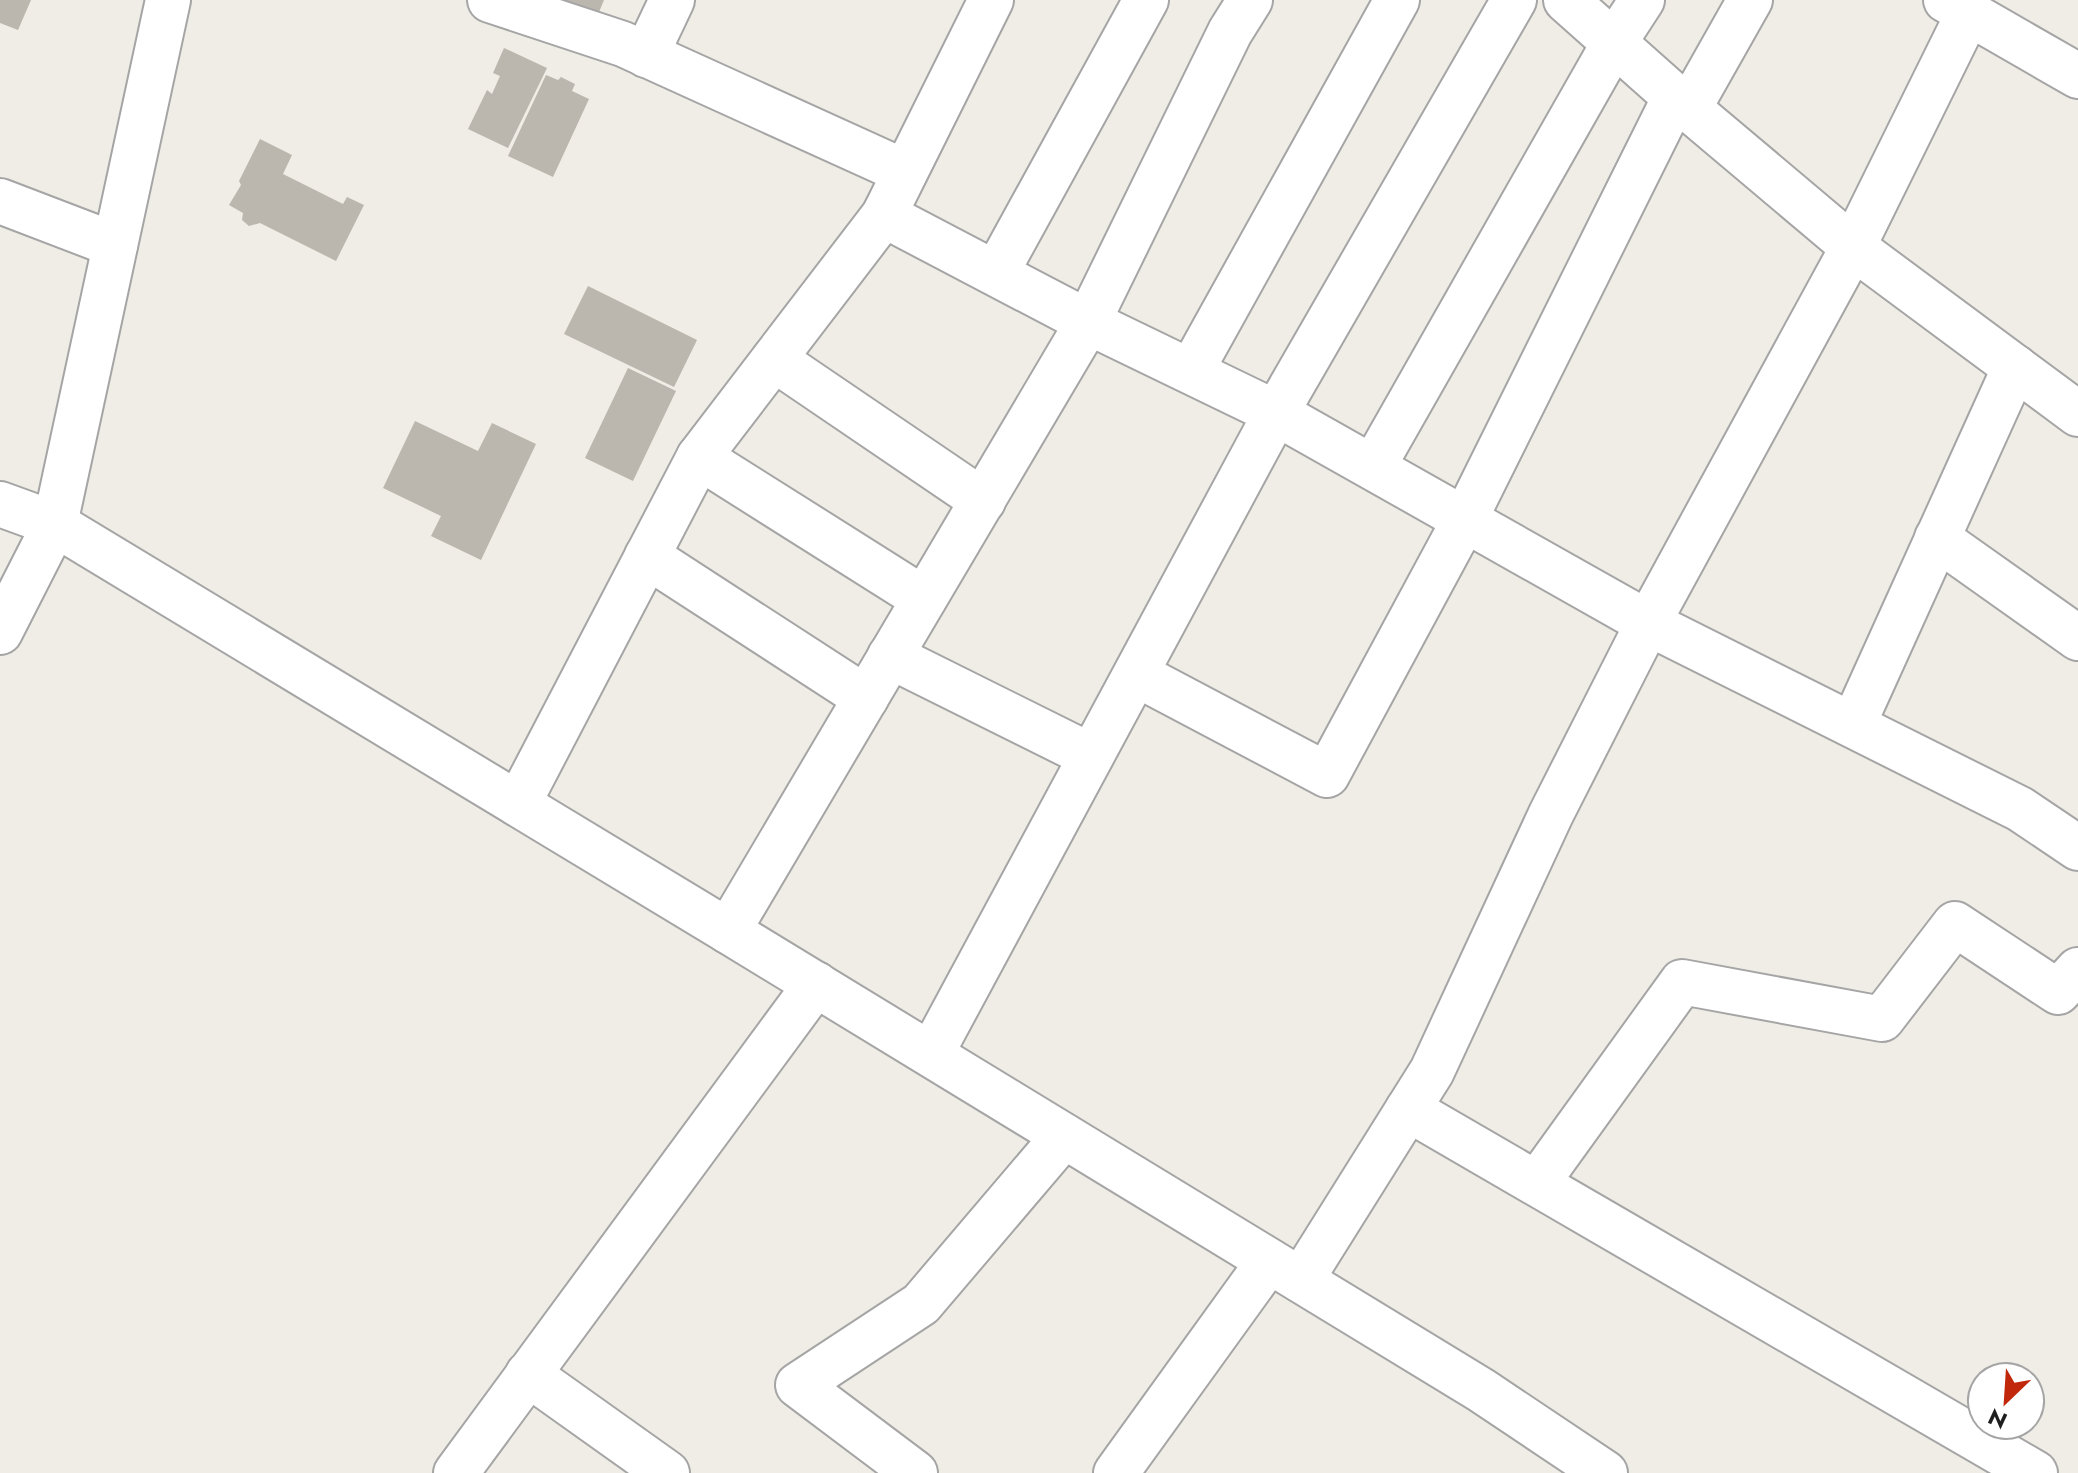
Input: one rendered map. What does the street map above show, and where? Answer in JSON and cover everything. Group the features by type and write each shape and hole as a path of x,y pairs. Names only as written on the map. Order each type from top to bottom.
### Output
{"street":[{"path":"0,632 55,524 168,0"},
{"path":"490,0 623,44 905,172"},
{"path":"646,55 672,0"},
{"path":"518,804 699,457 884,215 991,0"},
{"path":"996,273 1146,0"},
{"path":"728,931 1088,322 1230,32 1250,0"},
{"path":"1191,371 1397,0"},
{"path":"931,1054 1276,413 1514,0"},
{"path":"1566,0 1853,247 2078,414"},
{"path":"1373,467 1614,43 1642,0"},
{"path":"1136,674 1327,775 1465,519 1682,102 1750,0"},
{"path":"1116,1473 1285,1270 1408,1109 1432,1071 1551,814 1648,623 1853,247 1957,7 2078,76"},
{"path":"0,201 115,245"},
{"path":"884,215 1088,322 1276,413 1648,623 2020,809 2078,848"},
{"path":"774,359 983,501"},
{"path":"1853,725 2015,367"},
{"path":"699,457 924,599"},
{"path":"0,504 55,524 1481,1390 1605,1473"},
{"path":"1937,538 2078,638"},
{"path":"647,556 866,698"},
{"path":"890,656 1091,756"},
{"path":"1537,1183 1682,982 1882,1019 1955,924 2058,992 2078,970"},
{"path":"456,1473 816,984"},
{"path":"1408,1109 2035,1473"},
{"path":"915,1473 798,1385 921,1304 1064,1136"},
{"path":"528,1374 667,1473"}],"building":[{"path":"0,0 31,0 18,30 0,23"},
{"path":"564,0 604,0 599,12"},
{"path":"504,48 547,68 508,148 468,129 487,90 492,94 500,76 493,73"},
{"path":"546,75 558,80 561,77 575,84 572,91 589,99 553,177 508,156"},
{"path":"260,139 292,155 283,174 343,204 347,197 364,205 336,261 260,223 249,226 242,220 243,213 229,205"},
{"path":"588,286 697,340 674,387 564,334"},
{"path":"628,368 676,391 633,481 585,458"},
{"path":"415,421 478,451 492,423 536,444 481,560 431,536 441,516 383,488"}]}
